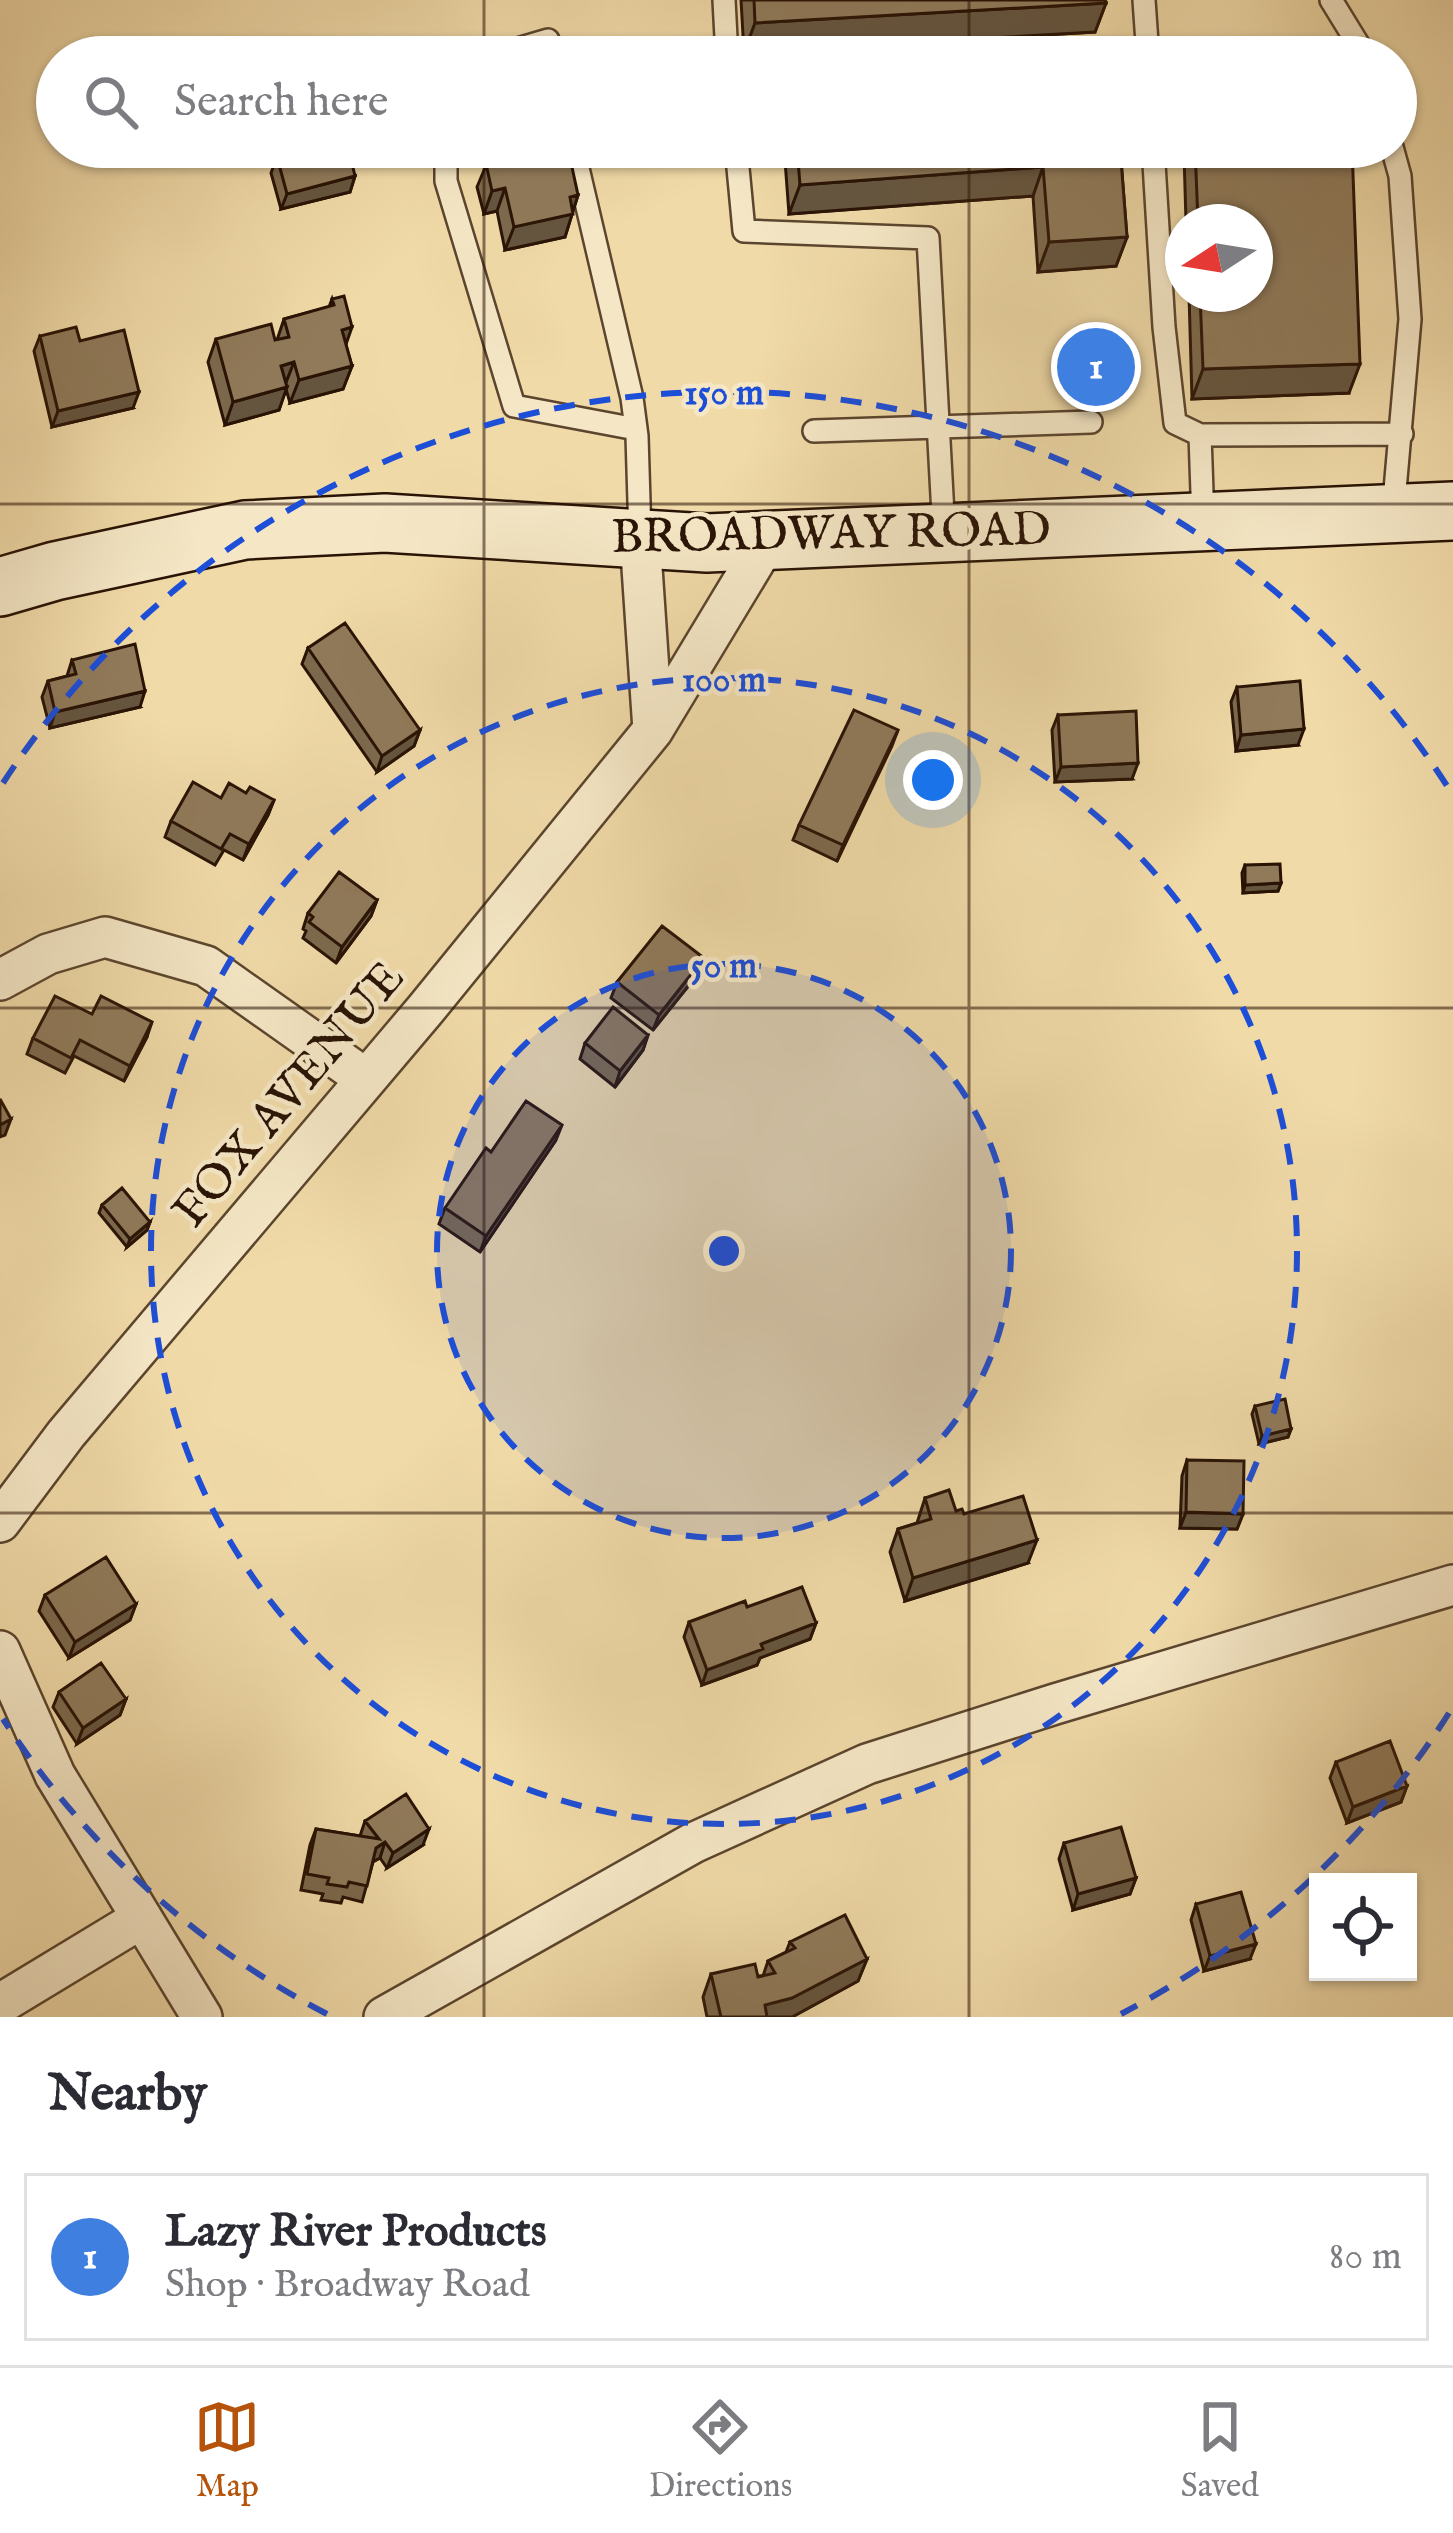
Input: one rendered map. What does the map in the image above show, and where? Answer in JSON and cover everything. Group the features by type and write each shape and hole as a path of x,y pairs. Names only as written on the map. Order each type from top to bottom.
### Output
{"main road":[{"name":"BROADWAY ROAD","path":"0,586 245,530 427,523 707,543 1453,511"}],"street":[{"path":"640,538 653,730"},
{"name":"FOX AVENUE","path":"0,1522 66,1434 653,730 767,541"},
{"path":"0,980 48,954 104,937 206,966 366,1079"},
{"path":"384,2017 693,1843 867,1764 1453,1585"},
{"path":"0,1651 55,1775 202,2017"},
{"path":"0,2004 142,1918"}],"lane":[{"path":"724,0 726,36"},
{"path":"1144,0 1147,36"},
{"path":"1331,0 1353,36"},
{"path":"446,168 514,406 636,429"},
{"path":"578,168 632,398 640,538"},
{"path":"738,168 745,231 928,238 944,533"},
{"path":"1154,168 1175,424 1200,435 1402,434"},
{"path":"1393,513 1410,319 1398,168"},
{"path":"814,430 1091,422"},
{"path":"1200,435 1203,522"}],"building":[{"path":"754,0 1105,0 1106,3 755,23"},
{"path":"280,168 353,168 355,176 287,194"},
{"path":"487,168 572,168 578,195 570,197 573,214 514,227 505,188 492,191"},
{"path":"799,168 1030,168 800,185"},
{"path":"1043,168 1122,168 1127,237 1049,242"},
{"path":"1196,168 1353,168 1360,364 1203,369 1201,312 1273,312 1273,204 1197,204"},
{"path":"344,296 352,327 342,330 352,366 299,380 294,362 281,366 287,387 233,402 216,339 271,324 275,340 289,337 284,319 334,305 332,299"},
{"path":"76,327 80,341 124,330 139,392 58,411 40,336"},
{"path":"345,623 420,730 382,756 308,648"},
{"path":"135,644 145,691 55,712 48,681 76,674 72,660"},
{"path":"1300,681 1304,729 1241,735 1237,687"},
{"path":"854,710 898,730 843,845 799,825"},
{"path":"1136,711 1138,763 1061,767 1058,715"},
{"path":"193,782 221,798 229,783 246,793 250,787 274,800 249,844 230,834 221,849 171,821"},
{"path":"1280,864 1281,883 1245,885 1245,865"},
{"path":"339,872 377,900 342,947 309,922 313,917 308,913"},
{"path":"662,926 704,958 659,1015 617,982"},
{"path":"55,996 92,1014 101,996 152,1022 130,1066 80,1040 71,1058 33,1038"},
{"path":"613,1007 648,1035 620,1071 585,1043"},
{"path":"0,1099 11,1119 0,1125"},
{"path":"526,1101 562,1125 486,1236 445,1208"},
{"path":"122,1188 150,1222 130,1239 102,1205"},
{"path":"1285,1399 1291,1429 1262,1436 1255,1406"},
{"path":"1187,1460 1244,1461 1243,1514 1186,1512"},
{"path":"949,1490 956,1511 962,1509 964,1514 1023,1496 1037,1540 913,1578 898,1529 931,1519 925,1498"},
{"path":"106,1557 136,1604 75,1642 45,1595"},
{"path":"802,1587 816,1623 707,1670 689,1622"},
{"path":"101,1663 126,1699 83,1728 59,1692"},
{"path":"1390,1741 1407,1786 1353,1807 1336,1762"},
{"path":"406,1794 429,1829 393,1853 385,1842 376,1848 367,1886 327,1884 329,1878 307,1874 316,1829 379,1839 365,1821"},
{"path":"1121,1827 1136,1878 1078,1894 1064,1843"},
{"path":"1241,1892 1256,1944 1210,1956 1196,1904"},
{"path":"845,1915 867,1959 792,1998 765,2005 767,2017 721,2017 711,1974 755,1964 758,1977 775,1973 768,1961 795,1948 790,1942"}],"place":[{"name":"Lazy River Products","path":"1096,367"}]}
